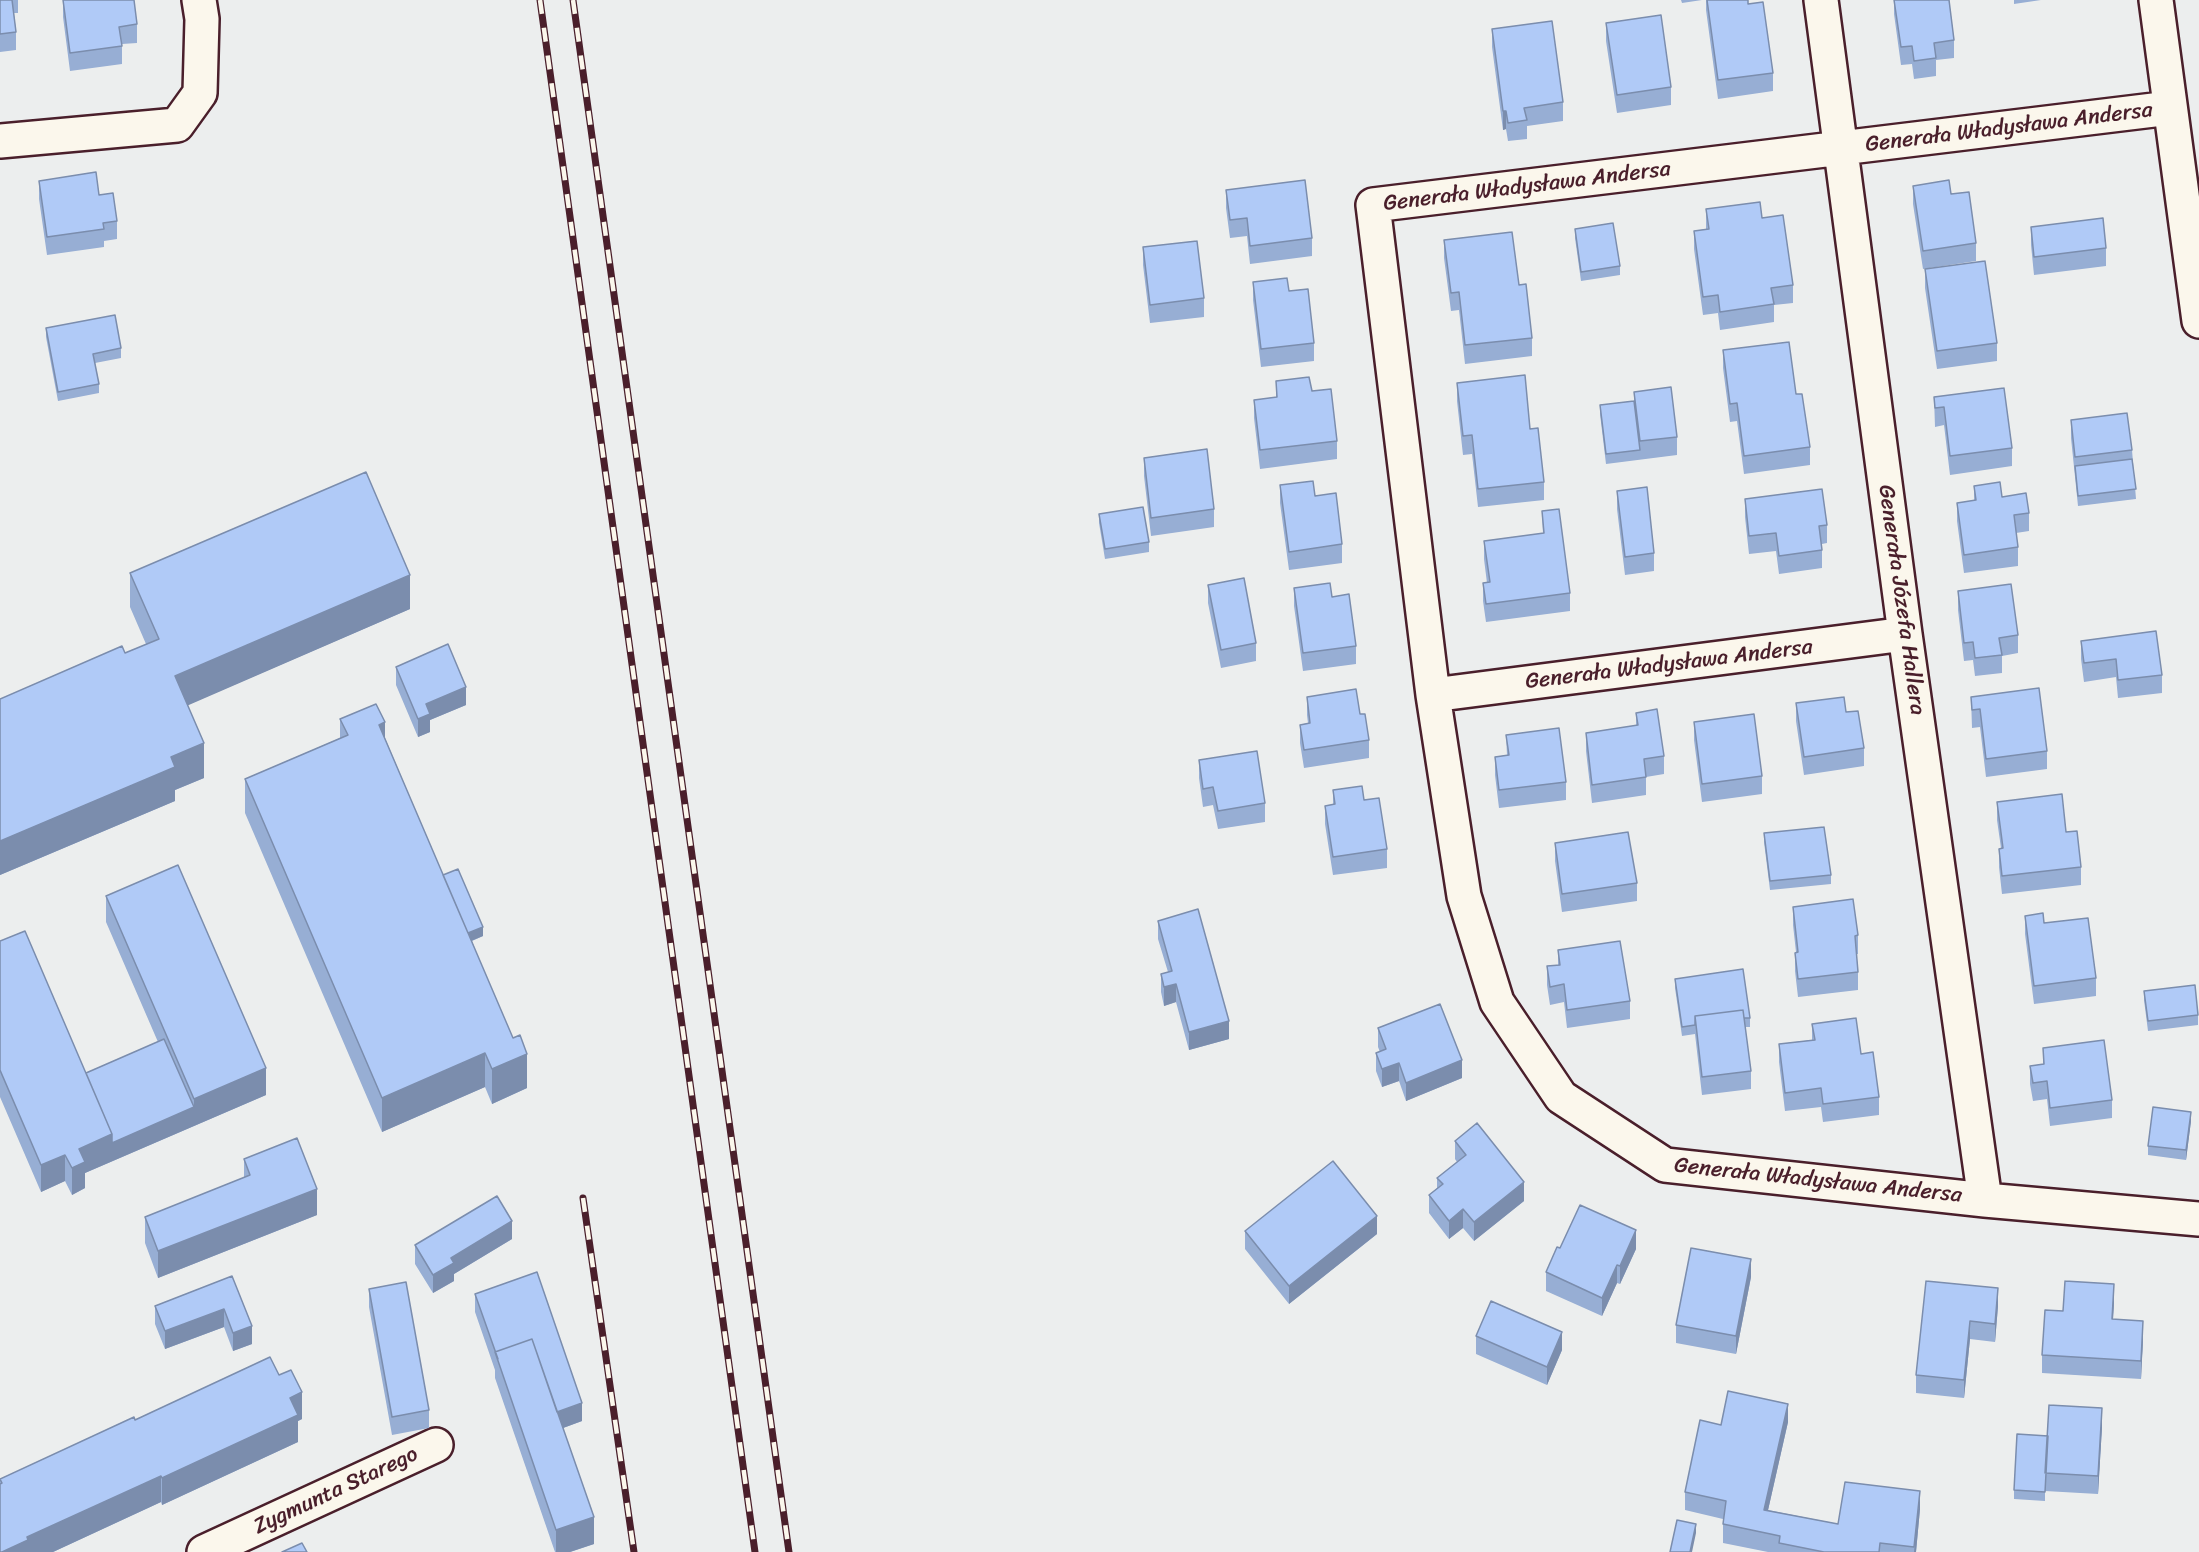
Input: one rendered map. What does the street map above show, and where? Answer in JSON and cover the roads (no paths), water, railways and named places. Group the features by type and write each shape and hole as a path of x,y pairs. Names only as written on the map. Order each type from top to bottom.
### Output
{"street":[{"path":"0,141 177,125 200,93 202,19 200,0"},
{"name":"Generała Józefa Hallera","path":"1821,0 1905,634 1985,1200"},
{"path":"2156,0 2199,321"},
{"name":"Generała Władysława Andersa","path":"2170,108 1374,205 1433,695 1464,896 1497,1002 1561,1097 1665,1165 1985,1200 2199,1218"},
{"name":"Generała Władysława Andersa","path":"1433,695 1905,634"},
{"name":"Zygmunta Starego","path":"204,1552 436,1445"}],"railway":[{"path":"540,0 755,1552"},
{"path":"573,0 789,1552"},
{"path":"583,1198 634,1552"}]}
